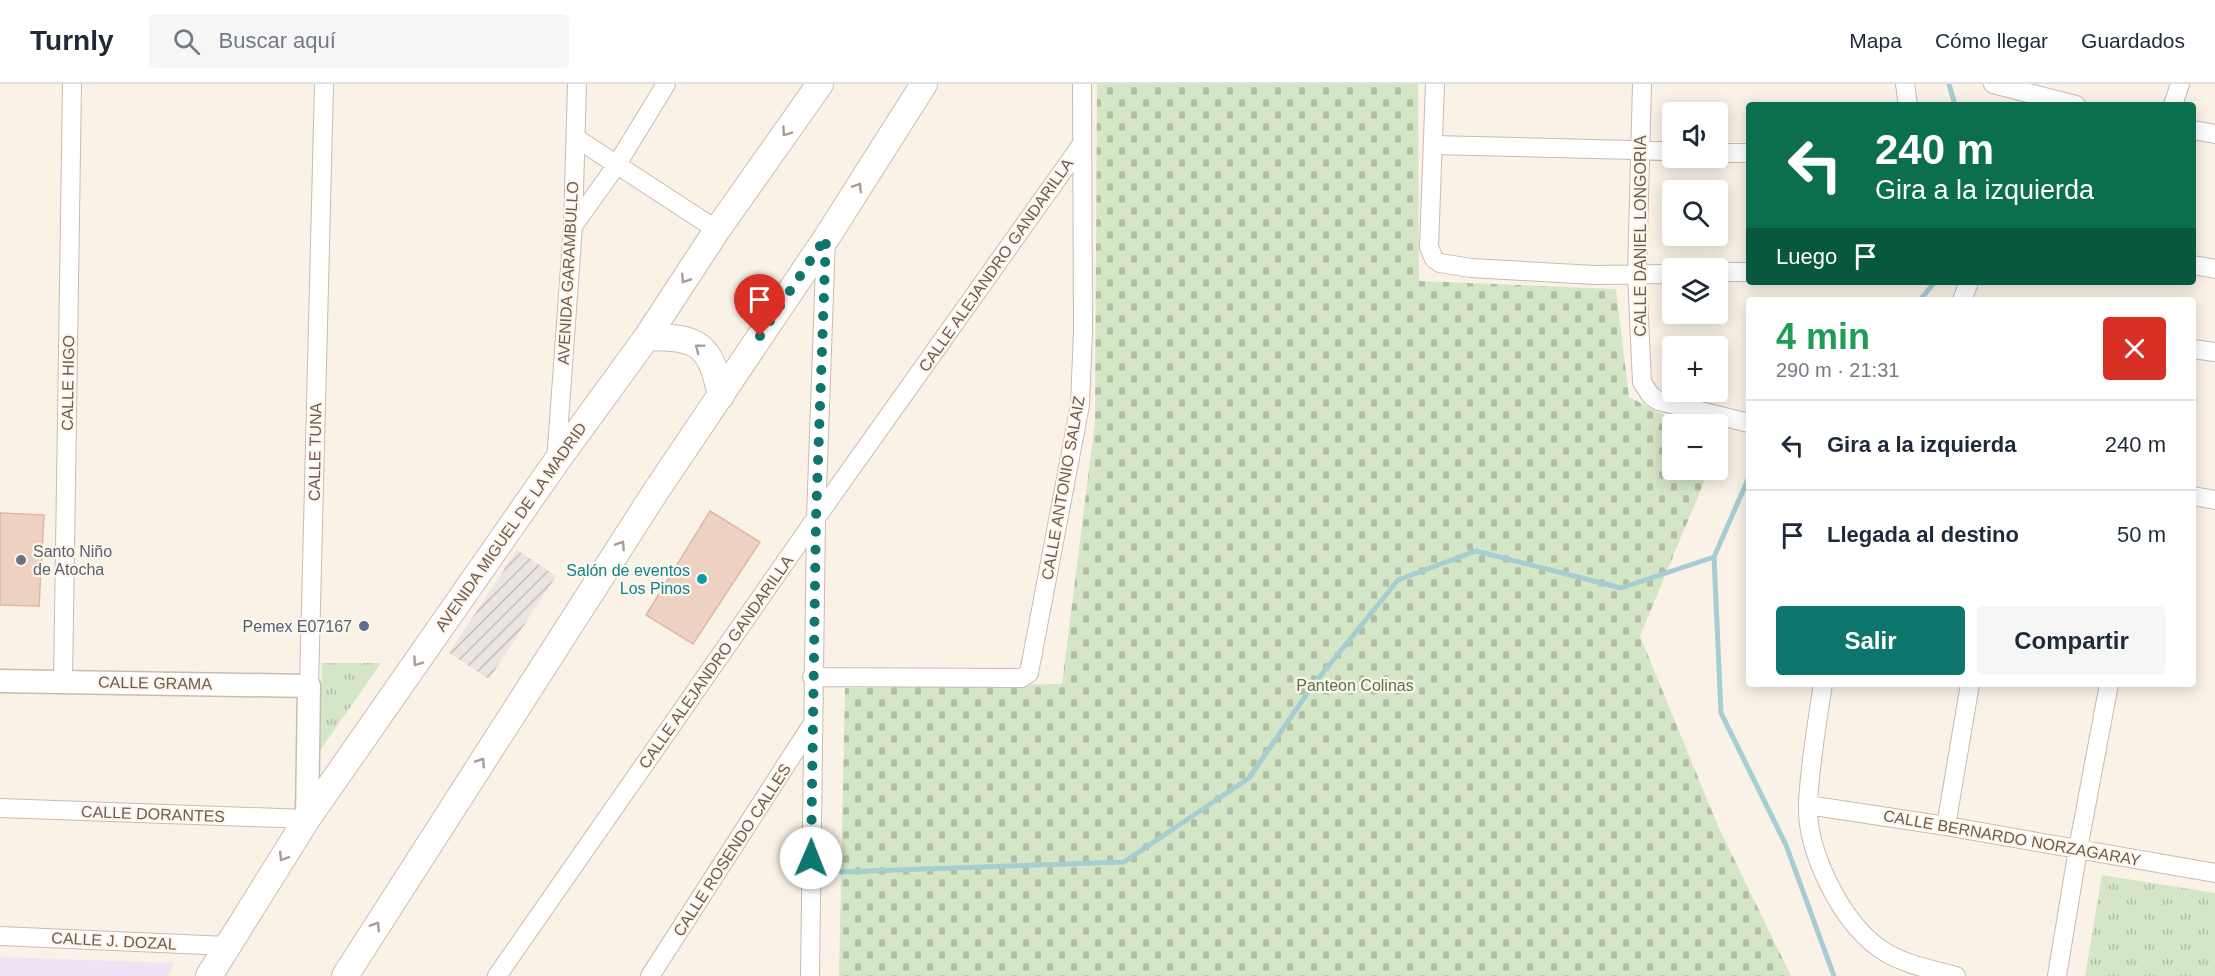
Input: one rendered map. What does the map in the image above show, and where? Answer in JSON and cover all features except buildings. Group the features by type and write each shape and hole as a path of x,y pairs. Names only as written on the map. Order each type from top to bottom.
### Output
{"main road":[{"name":"AVENIDA MIGUEL DE LA MADRID","path":"209,976 307,819 556,462 647,337 717,230 820,84"},
{"path":"345,976 656,491 826,237 924,84"},
{"path":"647,337 682,338 704,351 715,366 721,396"}],"street":[{"name":"CALLE HIGO","path":"63,681 72,84"},
{"name":"CALLE TUNA","path":"307,819 324,84"},
{"name":"AVENIDA GARAMBULLO","path":"556,462 573,226 577,84"},
{"path":"573,226 616,166 666,84"},
{"name":"CALLE ANTONIO SALAIZ","path":"812,677 1022,678 1029,673 1080,405 1083,330 1082,84"},
{"path":"1435,84 1429,247 1434,259 1440,263 1461,267 1548,273 1662,273"},
{"name":"CALLE DANIEL LONGORIA","path":"1642,84 1637,274 1643,387 1651,396 1665,403 1746,422"},
{"path":"1905,84 1908,102"},
{"path":"2174,102 2180,84"},
{"path":"1995,102 1994,85 2055,92 2071,102"},
{"path":"2196,131 2215,134"},
{"path":"576,138 717,230"},
{"name":"CALLE ALEJANDRO GANDARILLA","path":"497,976 816,518 1082,144"},
{"path":"1433,145 1662,151"},
{"path":"1728,153 1746,153"},
{"path":"808,974 812,677 826,237"},
{"path":"2196,265 2215,268"},
{"path":"1728,273 1746,272"},
{"path":"2196,349 2215,352"},
{"path":"2196,497 2215,500"},
{"name":"CALLE GRAMA","path":"0,681 309,686"},
{"path":"1823,687 1808,805 1813,844 1827,882 1850,917 1879,948 1922,972 1956,976"},
{"path":"1946,826 1969,687"},
{"path":"2057,976 2108,687"},
{"name":"CALLE ROSENDO CALLES","path":"650,976 813,723"},
{"name":"CALLE BERNARDO NORZAGARAY","path":"1808,805 1946,826 2215,873"},
{"name":"CALLE DORANTES","path":"0,808 307,819"},
{"name":"CALLE J. DOZAL","path":"0,936 228,946"}],"shaded area":[{"path":"517,550 556,576 489,679 449,653"},
{"path":"0,957 175,963 167,976 0,976"}],"green space":[{"name":"Panteon Colinas","path":"1097,84 1418,84 1419,281 1616,289 1629,397 1662,414 1662,480 1705,480 1640,636 1718,826 1791,976 839,976 845,688 1062,684 1095,422"},
{"path":"322,663 381,663 319,752"},
{"path":"2102,875 2215,893 2215,976 2085,976"}],"waterway":[{"path":"1949,84 1954,102"},
{"path":"1922,297 1932,285"},
{"path":"1746,484 1714,557 1721,713 1786,845 1834,976"},
{"path":"841,872 1124,862 1249,778 1313,685 1398,580 1476,551 1621,588 1714,557"}],"place":[{"name":"Santo Niño de Atocha","path":"21,560"},
{"name":"Salón de eventos Los Pinos","path":"702,579"},
{"name":"Pemex E07167","path":"364,626"}],"route":[{"path":"760,336 826,237 812,677 811,858"}]}
